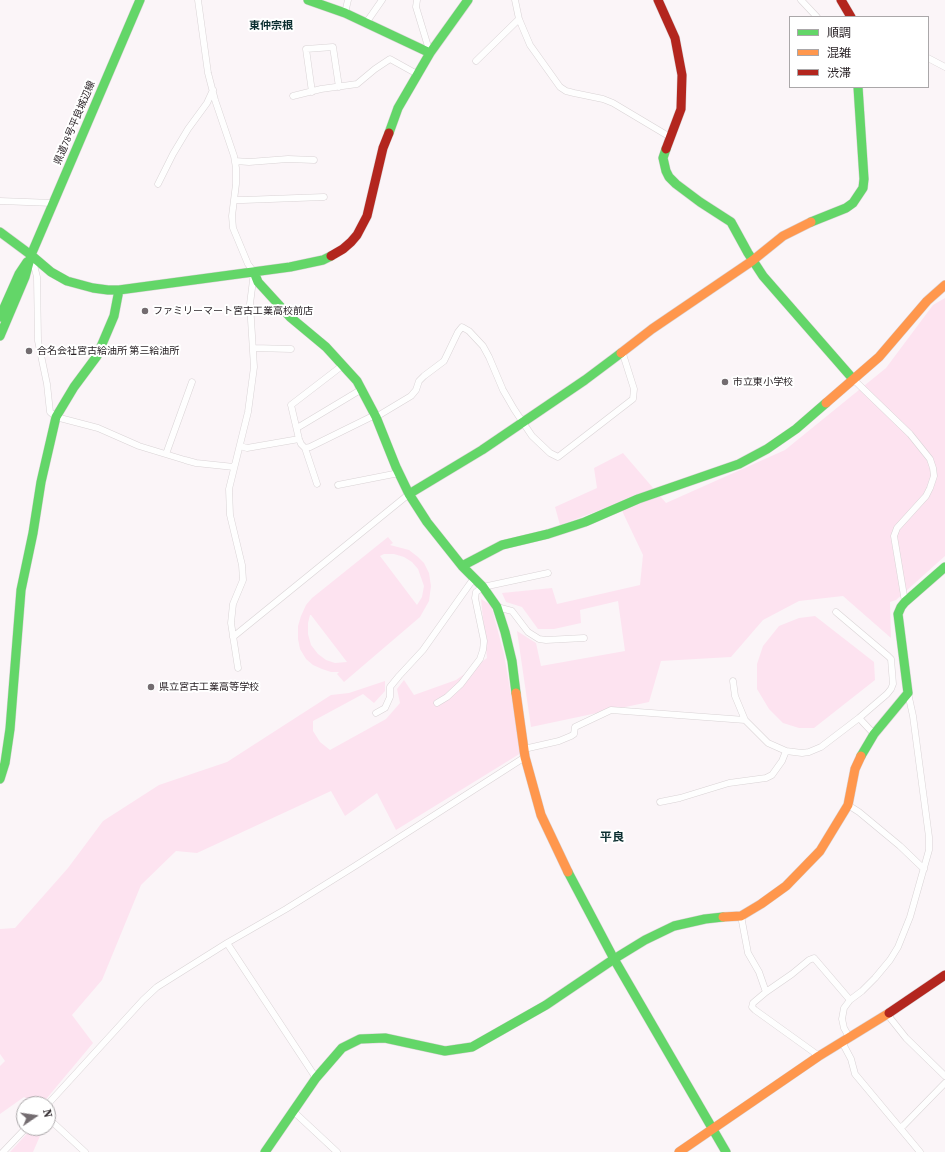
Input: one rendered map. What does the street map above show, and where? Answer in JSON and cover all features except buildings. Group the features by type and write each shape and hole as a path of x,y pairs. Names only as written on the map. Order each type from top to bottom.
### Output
{"street":[{"name":"県道78号平良城辺線","path":"0,336 26,277 31,255 140,0"},
{"path":"198,0 206,61 215,100 235,161 236,184 232,216 233,228 248,264 254,272 258,282 290,317 326,347 357,381 376,416 409,494 426,522 462,566 483,587 497,607 512,661 525,753 541,815 558,853 614,959 726,1152"},
{"path":"308,0 345,13 430,53"},
{"path":"345,13 348,0"},
{"path":"366,23 382,0"},
{"path":"417,0 416,7 430,53"},
{"path":"0,232 51,272 67,281 93,288 119,290 290,267 323,260 343,249 357,235 367,216 383,148 390,126 402,100 430,53 468,0"},
{"path":"515,0 519,19 530,45 560,87 566,91 603,99 613,103 670,137"},
{"path":"658,0 675,38 682,75 681,109 678,122 670,137 663,158 669,177 700,202 731,222 752,260 778,294 853,379 910,434 930,459 934,476 926,496 897,528 894,536 905,602"},
{"path":"801,0 816,16"},
{"path":"841,0 850,16"},
{"path":"476,61 519,19"},
{"path":"312,92 306,50 333,47 339,86"},
{"path":"929,59 945,67"},
{"path":"293,96 321,89 357,84 375,69 390,60 418,74"},
{"path":"233,637 409,494 482,450 585,380 658,324 752,260 783,236 808,223 846,208 854,202 863,188 864,163 858,88"},
{"path":"158,184 173,154 207,103 213,90"},
{"path":"235,161 249,162 288,159 314,160"},
{"path":"234,200 324,197"},
{"path":"0,200 53,203"},
{"name":"県道78号平良城辺線","path":"0,317 18,274 31,255"},
{"path":"31,255 37,277 38,342 47,384 50,412 56,418 98,428 139,446 196,463 234,467"},
{"path":"238,668 231,623 233,604 243,580 242,565 230,515 229,489 240,446 250,397 254,367 254,348 250,304 254,272"},
{"path":"462,566 502,545 586,522 638,499 715,473 754,457 796,429 880,356 927,301 945,285"},
{"path":"0,779 5,764 10,729 21,590 33,534 41,482 56,418 60,408 97,356 114,316 119,290"},
{"path":"305,448 310,448 376,416 411,396 424,376 444,361 462,327 475,335 483,346 503,390 532,436 550,453 558,457 634,399 634,389 622,351"},
{"path":"254,348 291,349"},
{"path":"317,484 305,448 299,439 291,405 344,365"},
{"path":"166,454 192,382"},
{"path":"297,428 362,389"},
{"path":"240,446 247,448 299,439"},
{"path":"338,485 399,473"},
{"path":"920,1152 855,1074 842,1019 844,1008 850,1000 875,978 890,960 898,947 910,917 929,850 929,837 898,614 905,602 945,567"},
{"path":"437,703 447,697 461,684 480,659 484,641 475,598 476,592 483,587 548,573"},
{"path":"376,713 385,708 390,697 390,687 424,650 474,578"},
{"path":"497,607 512,611 528,632 539,639 584,638"},
{"path":"733,681 735,696 745,720 768,743 786,751 802,753 815,750 859,718 891,689 891,659 836,612"},
{"path":"892,674 906,674"},
{"path":"265,1152 316,1078 342,1048 360,1040 384,1038 445,1051 472,1047 546,1005 645,940 674,926 705,918 741,916 761,904 786,886 820,851 848,805 855,769 864,750 874,734 908,693"},
{"path":"55,1096 150,993 227,943 299,901 525,753 571,736 574,734 575,726 611,710 745,720"},
{"path":"859,718 874,734"},
{"path":"660,802 680,798 728,783 766,778 772,775 782,761 786,751"},
{"path":"848,805 859,812 900,846 924,869"},
{"path":"741,916 748,953 759,972 766,992"},
{"path":"227,943 316,1078"},
{"path":"819,1056 752,1007 766,992 792,974 808,960 814,958 850,1000"},
{"path":"679,1152 819,1056 887,1014 945,975"},
{"path":"887,1014 906,1038 945,1076"},
{"path":"900,1128 945,1083"},
{"path":"293,1111 337,1152"},
{"path":"56,1125 85,1152"},
{"path":"3,1152 18,1136"}],"shaded area":[{"path":"945,298 945,556 896,600 890,602 891,638 843,596 799,601 763,620 731,657 661,661 649,702 531,727 517,631 536,643 541,666 625,651 618,601 580,610 581,623 554,629 538,629 522,607 506,602 502,593 552,588 557,604 640,585 643,555 619,503 560,525 555,507 597,488 594,468 623,453 666,503 785,450 886,368 933,305"},
{"path":"388,537 393,543 390,545 409,550 418,557 424,563 429,573 431,586 429,601 420,617 344,682 337,674 339,672 331,672 313,665 306,659 300,649 298,626 306,605 312,598","holes":["384,554 394,554 404,557 412,562 418,569 424,586 422,597 417,605 380,556","311,615 347,662 335,663 326,660 318,654 311,645 308,634"]},
{"path":"481,599 491,605 504,654 521,753 396,830 377,793 345,816 331,791 197,853 176,851 141,885 102,980 72,1015 93,1043 49,1096 16,1096 16,1103 0,1114 0,1066 5,1061 0,1054 0,929 15,928 68,868 103,821 159,785 227,762 331,695 349,693 385,681 385,691 374,703 363,694 313,721 313,731 320,742 330,750 386,719 400,703 397,689 404,680 414,695 456,680 487,658"},
{"path":"815,616 874,662 875,680 814,728 799,728 783,723 769,709 757,689 757,664 763,646 779,626 799,618"},
{"path":"25,1136 40,1136 33,1152 10,1152"}],"traffic: fast":[{"path":"0,336 25,277 31,255 140,0"},
{"path":"308,0 345,13 430,53"},
{"path":"389,133 398,108 430,53 468,0"},
{"path":"811,222 846,208 853,203 863,188 864,179 858,88"},
{"path":"666,149 663,158 669,177 700,202 731,222 763,276 853,379"},
{"path":"0,232 51,272 67,281 93,288 108,290 119,290 290,267 323,260 331,256"},
{"path":"0,317 19,274 27,262"},
{"path":"254,272 258,282 290,317 326,347 357,381 376,417 396,467 409,494 427,522 462,566 483,587 497,607 512,661 516,693"},
{"path":"0,779 5,763 10,729 21,590 33,533 41,482 56,417 74,387 97,356 114,316 119,290"},
{"path":"409,494 482,450 585,380 621,353"},
{"path":"462,566 502,545 548,534 585,522 638,499 739,464 767,449 796,429 826,403"},
{"path":"861,756 874,734 908,693 898,614 901,607 945,567"},
{"path":"568,872 614,959 726,1152"},
{"path":"265,1152 316,1078 342,1048 360,1039 385,1038 445,1051 472,1047 546,1005 645,940 674,926 705,919 723,917"}],"traffic: slow":[{"path":"621,353 652,329 752,261 783,236 811,222"},
{"path":"826,403 879,357 927,301 945,285"},
{"path":"516,693 525,757 541,815 568,872"},
{"path":"723,917 741,916 761,904 786,886 820,851 848,805 855,769 861,756"},
{"path":"679,1152 819,1056 889,1013"}],"traffic: jam":[{"path":"658,0 675,38 682,75 681,109 666,149"},
{"path":"841,0 850,16"},
{"path":"331,256 351,242 357,235 367,216 383,148 389,133"},
{"path":"889,1013 945,975"}],"place":[{"name":"ファミリーマート宮古工業高校前店","path":"145,311"},
{"name":"合名会社宮古給油所 第三給油所","path":"29,351"},
{"name":"市立東小学校","path":"725,382"},
{"name":"県立宮古工業高等学校","path":"151,687"}],"district":[{"name":"東仲宗根","path":"271,26"},
{"name":"平良","path":"612,838"}]}
